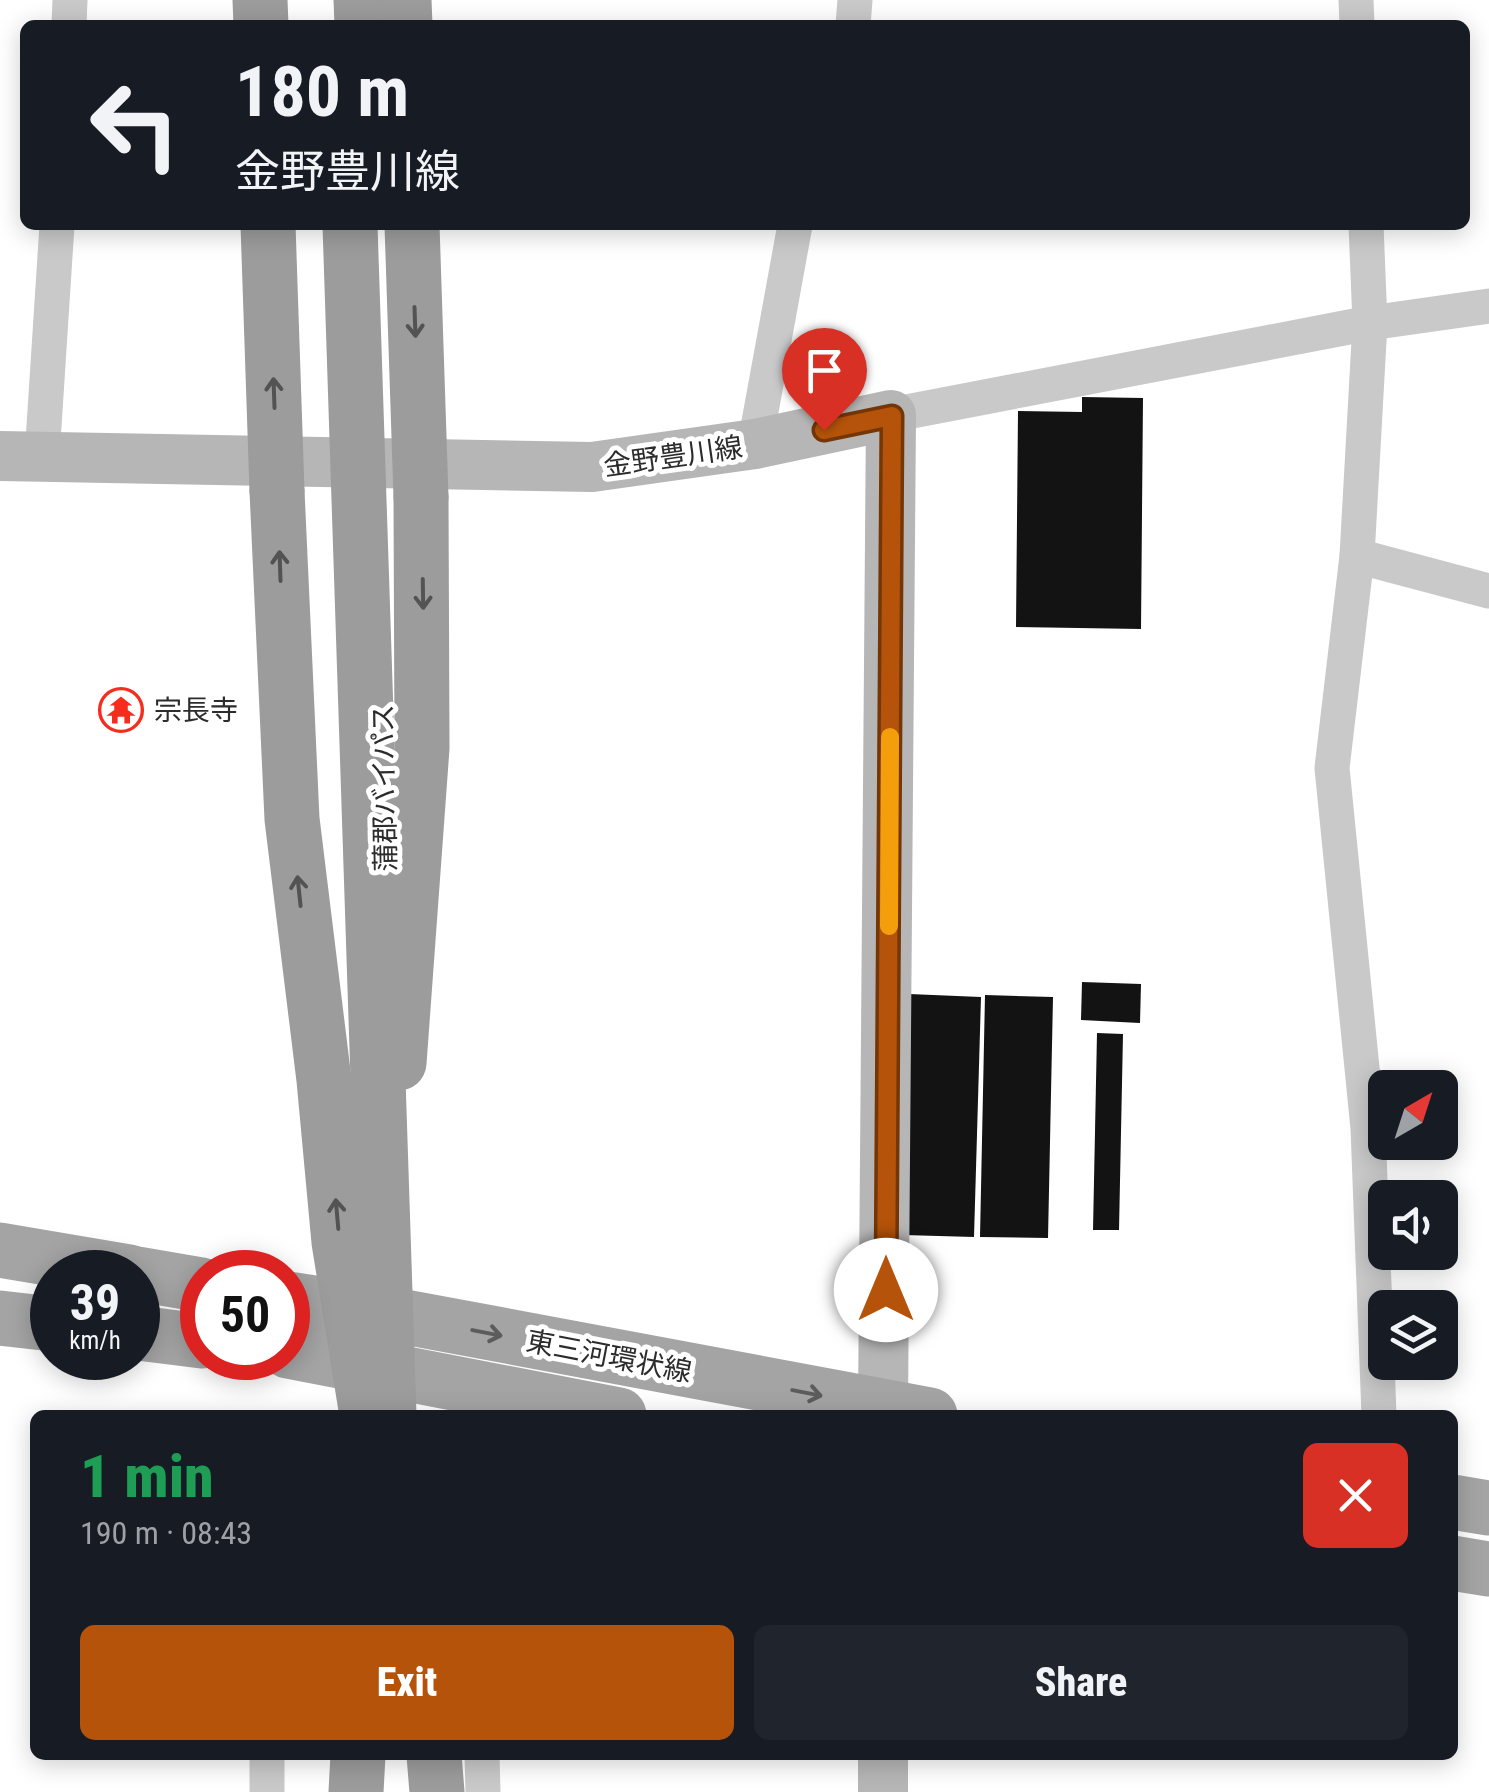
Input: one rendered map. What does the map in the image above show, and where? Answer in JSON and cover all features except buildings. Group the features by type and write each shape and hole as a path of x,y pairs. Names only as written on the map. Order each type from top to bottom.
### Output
{"highway":[{"path":"268,230 292,819 339,1242 390,1370"},
{"name":"蒲郡バイパス","path":"350,230 390,1370"},
{"name":"蒲郡バイパス","path":"368,230 380,548 390,1370"},
{"path":"390,1370 398,1099 422,748 421,497 412,230"},
{"path":"356,1792 358,1760"},
{"path":"400,1760 401,1792"},
{"path":"417,1760 418,1792"},
{"path":"434,1760 437,1792"}],"main road":[{"name":"金野豊川線","path":"21,457 592,467 756,444 892,416"},
{"path":"892,416 907,1410"},
{"path":"0,1250 30,1255"},
{"name":"東三河環状線","path":"310,1314 390,1370 894,1410"},
{"path":"0,1318 30,1321"},
{"name":"東三河環状線","path":"310,1355 594,1410"},
{"path":"1458,1503 1489,1508"},
{"path":"1458,1564 1489,1568"},
{"path":"883,1760 883,1792"}],"street":[{"path":"21,457 56,230"},
{"path":"756,444 794,230"},
{"path":"1366,230 1370,323 1357,556 1332,768 1368,1128 1380,1410"},
{"path":"892,416 1370,323 1489,306"},
{"path":"1357,556 1489,591"},
{"path":"267,1760 267,1792"},
{"path":"482,1760 483,1792"}],"slow traffic":[{"path":"889,926 890,737"}],"place":[{"name":"宗長寺","path":"121,710"}],"route":[{"path":"824,430 892,416 886,1290"}]}
